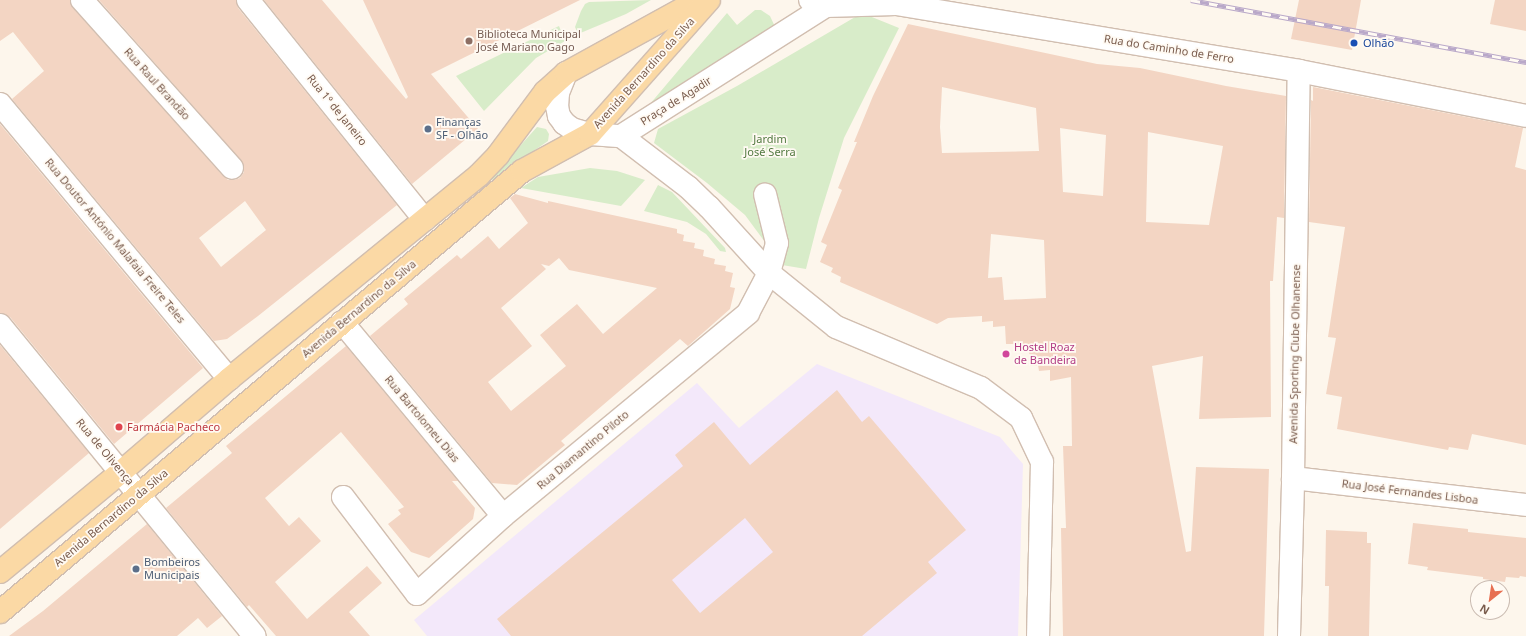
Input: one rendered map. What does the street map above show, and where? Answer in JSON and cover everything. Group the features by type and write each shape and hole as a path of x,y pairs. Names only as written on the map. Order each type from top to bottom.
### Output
{"main road":[{"name":"Avenida Bernardino da Silva","path":"2,567 121,472 229,379 479,175 498,155 545,92 566,73 699,0"},
{"name":"Avenida Bernardino da Silva","path":"0,612 522,171 590,134 709,0"}],"street":[{"name":"Rua Raul Brandão","path":"82,0 232,168"},
{"name":"Rua 1º de Janeiro","path":"248,0 425,220"},
{"name":"Rua do Caminho de Ferro","path":"818,3 896,4 1299,71 1526,116"},
{"name":"Praça de Agadir","path":"621,136 818,3"},
{"name":"Avenida Sporting Clube Olhanense","path":"1288,636 1294,478 1299,71"},
{"path":"566,73 558,93 557,106 559,116 572,129 590,134 621,136 688,187 709,207 769,273 836,327 981,388 1021,418 1042,462 1038,636"},
{"name":"Rua Doutor António Malafaia Freire Teles","path":"0,104 229,379"},
{"name":"Rua Diamantino Piloto","path":"343,497 417,594 503,516 748,313 769,273 777,243 765,194"},
{"name":"Rua Bartolomeu Dias","path":"342,322 503,516"},
{"name":"Rua de Olivença","path":"0,325 255,636"},
{"name":"Rua José Fernandes Lisboa","path":"1294,478 1526,505"}],"shaded area":[{"path":"817,364 1000,437 1023,464 1018,636 427,636 414,620 697,383 739,428"}],"green space":[{"path":"651,0 626,14 578,34 575,27 581,11 585,4 589,2"},
{"path":"755,10 761,10 770,16 777,31 644,111 727,13 737,25"},
{"name":"Jardim José Serra","path":"862,13 899,28 844,138 819,218 806,269 782,265 745,215 707,183 654,143 658,129 737,86"},
{"path":"559,26 565,41 536,58 484,111 456,76"},
{"path":"537,127 546,129 549,134 548,141 492,180 491,179 493,176"},
{"path":"590,168 617,171 645,180 621,206 521,188 538,177"},
{"path":"658,185 672,192 725,248 726,252 720,251 706,234 687,222 644,211"}],"building":[{"path":"0,0 70,0 73,8 223,176 228,180 234,180 240,178 244,172 244,166 241,160 99,0 236,0 238,8 397,205 258,316 227,339 214,341 12,99 44,71 13,32 0,41","holes":["245,201 266,230 221,267 199,238"]},
{"path":"264,0 322,0 406,99 408,97 363,0 580,0 431,74 478,129 412,184"},
{"path":"1299,0 1361,0 1352,50 1291,39"},
{"path":"1495,0 1526,0 1526,31 1490,24"},
{"path":"908,24 1097,64 1140,68 1226,86 1286,96 1284,218 1277,217 1273,281 1270,281 1271,417 1199,419 1203,356 1152,366 1186,552 1191,551 1196,467 1269,469 1264,636 1063,636 1061,528 1066,528 1063,446 1072,446 1071,377 1050,381 1050,370 1039,371 1038,365 1030,366 1029,348 1017,349 1016,344 1006,344 1005,326 993,327 993,321 982,322 982,316 948,318 937,324 840,282 841,277 831,272 833,268 820,262 827,245 821,242 842,190 838,188 857,142 854,142 873,96","holes":["942,87 1036,108 1039,151 942,153 940,127","1060,128 1106,135 1103,196 1063,192","1148,132 1223,146 1209,225 1146,222","991,234 1044,240 1046,298 1004,300 1002,277 988,278"]},
{"path":"1313,87 1523,128 1515,167 1526,170 1526,445 1472,434 1468,450 1449,447 1448,450 1337,429 1342,397 1326,394 1336,338 1328,337 1345,227 1309,222 1311,100 1313,101"},
{"path":"0,124 203,368 114,444 10,317 0,313"},
{"path":"515,194 548,203 548,201 677,229 677,233 684,235 683,241 695,243 694,248 704,250 703,256 715,259 714,264 726,266 725,271 733,273 730,287 735,288 730,309 688,346 680,339 561,441 565,445 517,485 492,483 370,336 408,304 404,299 457,255 461,259 488,236 499,249 528,223 510,198","holes":["559,258 569,270 657,288 603,334 577,304 540,335 566,366 511,411 488,382 532,346 501,308 546,269 541,264 549,266"]},
{"path":"0,345 89,453 0,529"},
{"path":"346,346 458,481 452,481 475,508 473,519 429,558 411,552 388,524 401,514 398,510 404,507 341,432 265,498 289,526 299,517 321,541 275,582 307,619 367,566 382,583 349,612 370,636 276,636 249,605 247,607 166,508 232,453 226,446"},
{"path":"837,390 862,422 869,416 966,530 928,562 937,573 862,636 511,636 497,619 683,466 675,455 714,422 750,465","holes":["745,518 773,552 700,613 672,580"]},
{"path":"1413,523 1468,529 1468,532 1526,538 1526,577 1506,577 1505,580 1490,580 1483,579 1483,577 1427,570 1428,567 1408,564"},
{"name":"Bombeiros Municipais","path":"147,524 222,616 207,628 198,618 177,636 9,636 43,611"},
{"path":"1326,530 1367,532 1367,543 1371,543 1369,636 1328,636 1329,586 1325,586"}],"railway":[{"path":"1191,0 1526,62"}],"place":[{"name":"Biblioteca Municipal José Mariano Gago","path":"469,41"},
{"name":"Olhão","path":"1354,43"},
{"name":"Finanças SF - Olhão","path":"428,129"},
{"name":"Hostel Roaz de Bandeira","path":"1006,354"},
{"name":"Farmácia Pacheco","path":"119,427"},
{"name":"Bombeiros Municipais","path":"136,569"}]}
